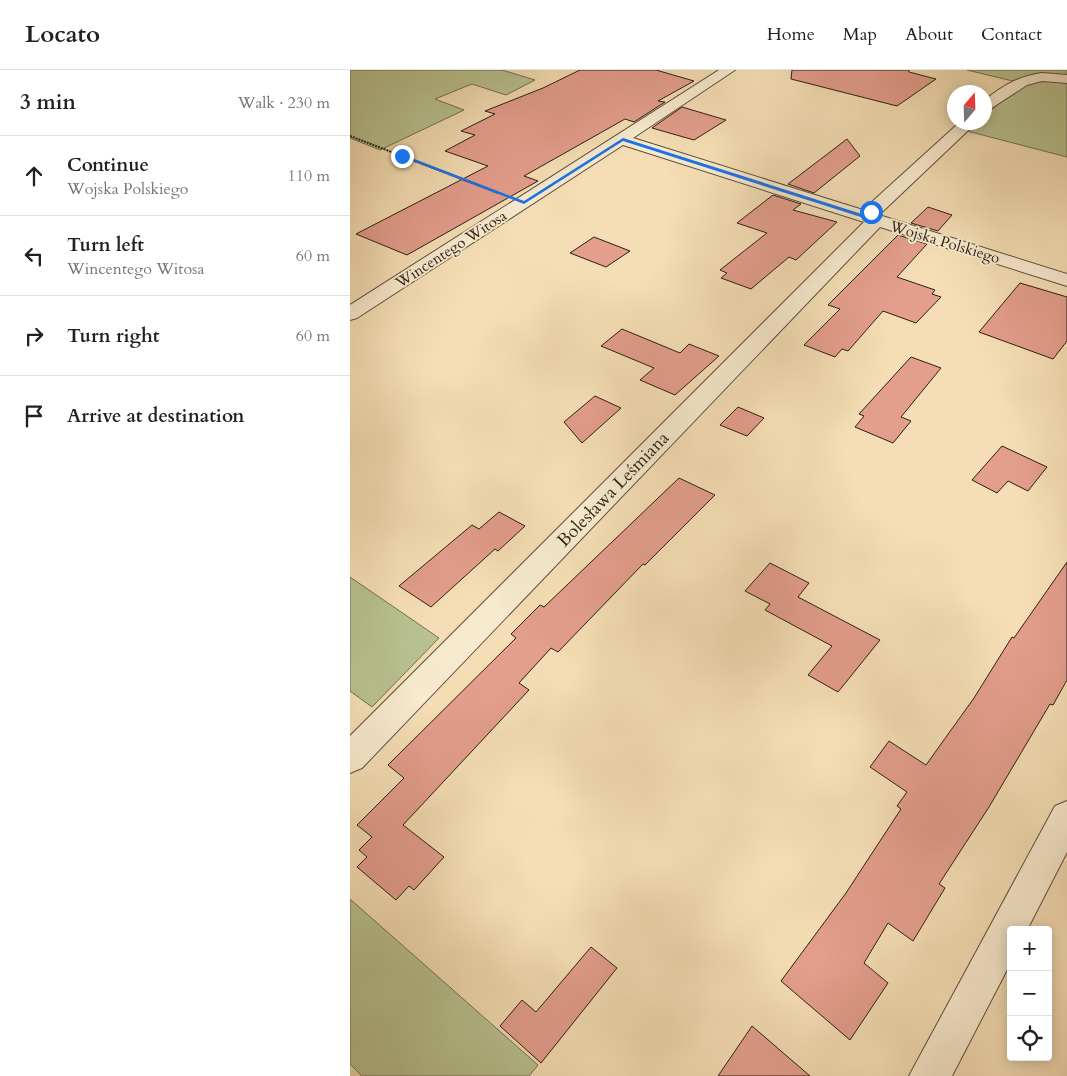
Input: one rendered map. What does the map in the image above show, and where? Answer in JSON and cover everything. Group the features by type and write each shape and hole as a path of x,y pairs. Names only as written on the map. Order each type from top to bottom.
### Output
{"street":[{"name":"Wincentego Witosa","path":"350,314 623,140 728,70"},
{"path":"992,102 1023,80 1044,76 1067,79"},
{"name":"Bolesława Leśmiana","path":"350,758 871,218 962,130"},
{"name":"Wojska Polskiego","path":"623,140 1067,280"},
{"path":"930,1076 1067,817"}],"path":[{"path":"350,136 524,203"}],"green space":[{"path":"350,70 502,70 535,80 506,95 472,84 435,99 464,110 380,150 350,138"},
{"path":"967,70 1067,70 1067,157 967,131 992,130 992,110 1021,83"},
{"path":"350,577 439,638 372,707 350,691"},
{"path":"350,899 538,1065 529,1076 362,1076 350,1064"}],"building":[{"path":"580,70 656,70 694,81 658,101 665,102 634,122 625,119 524,176 538,181 407,255 356,234 488,166 445,151 475,135 461,131 495,114 485,111 543,88"},
{"path":"792,70 909,70 909,72 936,79 897,106 791,79"},
{"path":"682,107 726,120 694,140 652,128"},
{"path":"847,139 860,156 814,193 788,184"},
{"path":"773,195 801,204 793,210 837,222 796,260 789,257 751,289 721,278 727,273 720,270 767,233 737,223"},
{"path":"928,207 952,215 938,231 911,223"},
{"path":"898,235 927,244 897,277 935,290 932,294 941,297 916,323 883,311 848,351 842,349 835,357 804,345 840,309 828,305"},
{"path":"594,237 630,251 606,267 570,253"},
{"path":"1020,283 1067,297 1067,341 1053,359 979,332"},
{"path":"622,329 680,353 689,344 719,356 675,395 640,380 654,368 601,346"},
{"path":"911,357 941,368 901,417 911,421 893,443 855,427 864,416 859,414"},
{"path":"595,396 621,408 582,443 564,422"},
{"path":"738,407 764,418 747,436 720,425"},
{"path":"1002,446 1047,467 1028,491 1008,481 997,493 972,480"},
{"path":"679,478 715,495 645,565 643,564 558,652 551,648 519,683 529,690 403,825 444,857 414,890 409,886 396,900 357,867 367,857 359,850 372,837 357,825 404,778 388,765 516,638 511,634 540,605 544,607"},
{"path":"499,512 525,526 498,551 495,549 431,607 399,586 472,525 479,529"},
{"path":"1067,562 1067,680 1053,705 1050,704 989,807 939,884 945,888 913,941 888,923 864,963 888,983 850,1040 781,981 846,893 901,809 897,806 907,792 870,767 889,741 926,765 974,698 1012,637 1014,638"},
{"path":"770,563 809,583 798,597 880,640 838,692 808,675 832,646 765,610 770,604 745,591"},
{"path":"591,947 617,968 541,1063 500,1026 522,1000 536,1012"},
{"path":"752,1026 810,1076 718,1076"}],"route":[{"path":"402,156 524,203 623,140 866,217 871,212"}]}
